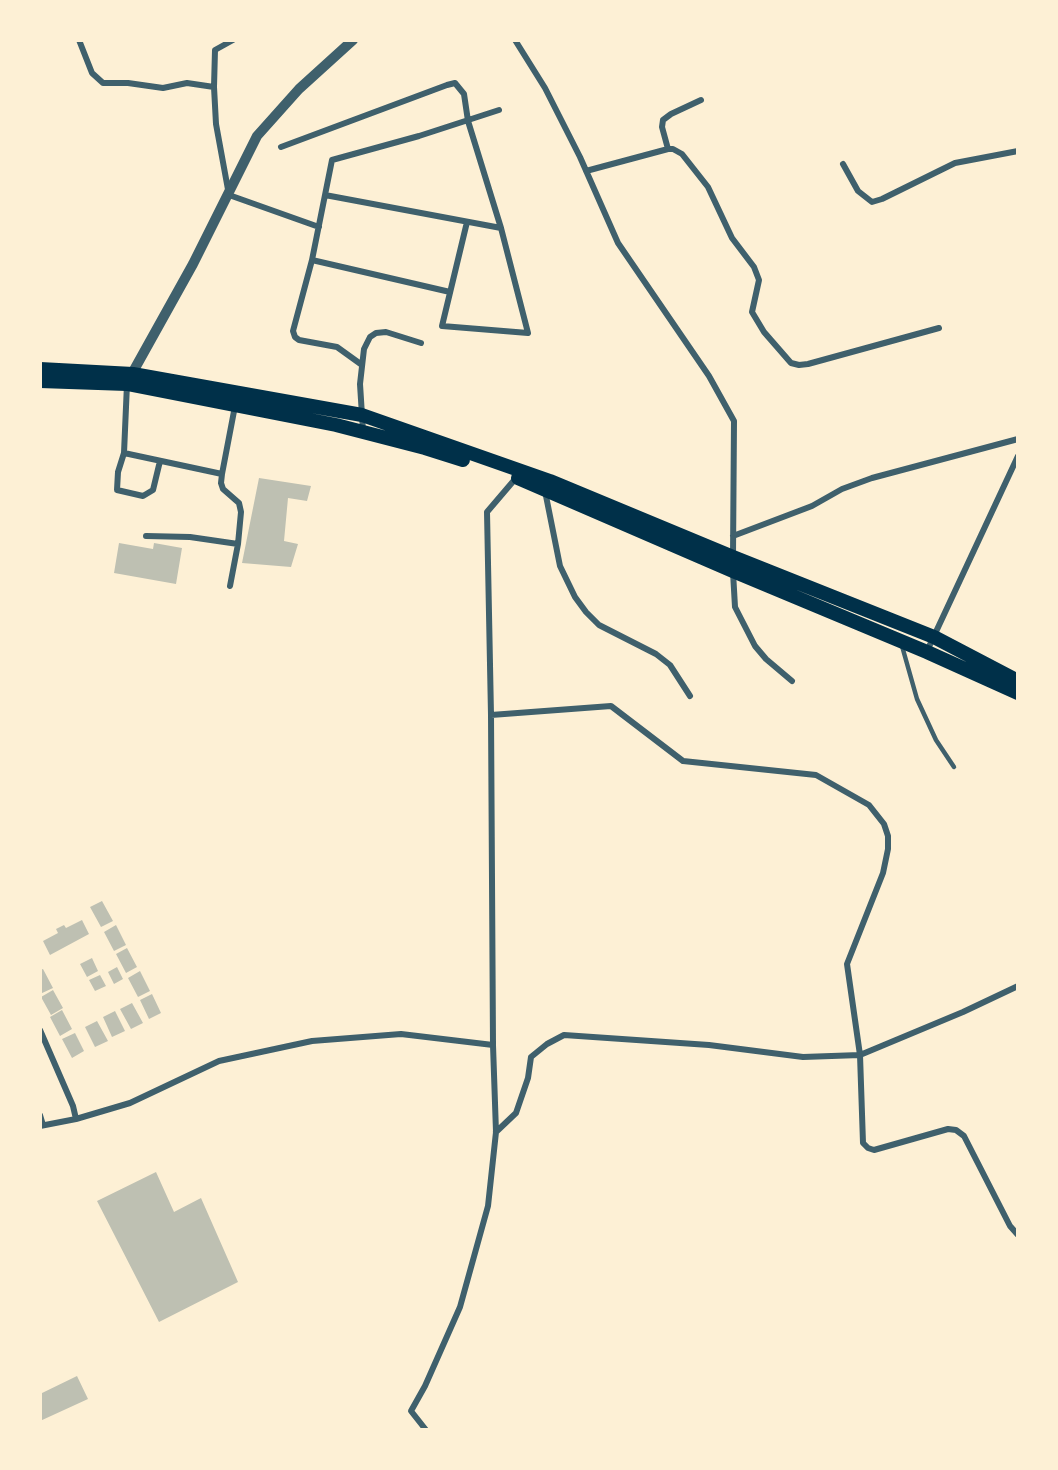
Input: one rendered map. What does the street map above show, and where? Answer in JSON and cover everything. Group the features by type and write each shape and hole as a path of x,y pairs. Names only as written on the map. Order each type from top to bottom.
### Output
{"main road":[{"path":"40,369 130,379 362,415 550,481 1017,693"},
{"path":"40,381 130,379 236,405 363,431 425,448 516,477 733,564 934,637 1017,681"}],"street":[{"path":"79,40 92,73 104,84 128,83 163,88 187,83 214,87"},
{"path":"229,195 216,124 214,87 215,50 233,40"},
{"path":"160,461 153,490 143,496 117,490 118,472 124,453 130,379 229,195 257,136 299,89 353,40"},
{"path":"514,40 545,88 618,243 709,376 734,421 735,607 755,646 766,659 792,681"},
{"path":"281,147 455,83 464,94 468,121 501,228 528,333 442,326 467,222"},
{"path":"668,149 662,127 663,120 701,100"},
{"path":"362,365 337,347 295,337 293,331 312,260 332,160 499,110"},
{"path":"586,171 673,148 682,154 708,187 732,238 754,267 759,280 752,312 764,332 790,363 808,364 939,327"},
{"path":"843,164 858,191 872,202 955,163 1017,151"},
{"path":"229,195 319,227"},
{"path":"325,195 501,228"},
{"path":"312,260 450,292"},
{"path":"363,431 360,384 364,349 370,338 376,333 386,332 421,343"},
{"path":"230,586 238,544 240,507 234,497 223,489 221,483 236,405"},
{"path":"733,536 812,506 842,489 872,478 1017,439"},
{"path":"124,453 222,474"},
{"path":"927,652 1017,456"},
{"path":"426,1430 411,1411 425,1386 460,1307 488,1206 496,1132 486,512 516,477"},
{"path":"545,490 560,566 581,605 598,625 656,654 670,665 690,696"},
{"path":"146,536 190,537 238,544"},
{"path":"491,715 611,706 683,761 816,776 868,805 884,824 888,836 888,849 883,873 847,964 860,1055 863,1143 874,1150 948,1129 956,1130 964,1136 1010,1226 1017,1235"},
{"path":"496,1132 516,1113 528,1078 531,1057 547,1044 564,1035 710,1045 803,1057 860,1055 963,1012 1017,986"},
{"path":"40,1030 73,1106 76,1119"},
{"path":"40,1115 42,1126 76,1119 130,1103 209,1065 312,1041 402,1034 493,1045"}],"lane":[{"path":"901,641 917,699 936,740 954,767"}],"building":[{"path":"259,478 311,486 307,501 288,498 284,541 298,544 291,567 242,563"},
{"path":"119,543 153,549 154,543 182,548 176,584 114,573"},
{"path":"102,901 113,921 101,927 90,907"},
{"path":"82,920 89,934 50,955 43,941 58,933 56,929 64,925 66,928"},
{"path":"116,925 126,945 114,951 104,932"},
{"path":"127,948 137,967 126,973 116,954"},
{"path":"92,958 98,971 87,977 80,964"},
{"path":"117,967 123,979 114,984 108,972"},
{"path":"43,969 53,988 40,994 40,970"},
{"path":"140,971 150,991 138,997 128,978"},
{"path":"100,975 106,986 95,991 89,980"},
{"path":"53,990 63,1008 51,1015 41,997"},
{"path":"152,994 161,1013 149,1019 140,1000"},
{"path":"132,1003 143,1023 131,1029 120,1009"},
{"path":"62,1010 72,1029 60,1036 50,1017"},
{"path":"115,1011 125,1031 112,1037 103,1017"},
{"path":"97,1021 108,1041 95,1047 85,1027"},
{"path":"75,1033 84,1051 72,1058 62,1039"},
{"path":"156,1172 174,1212 201,1198 238,1282 159,1322 97,1201"},
{"path":"77,1376 88,1399 40,1421 40,1394"}]}
